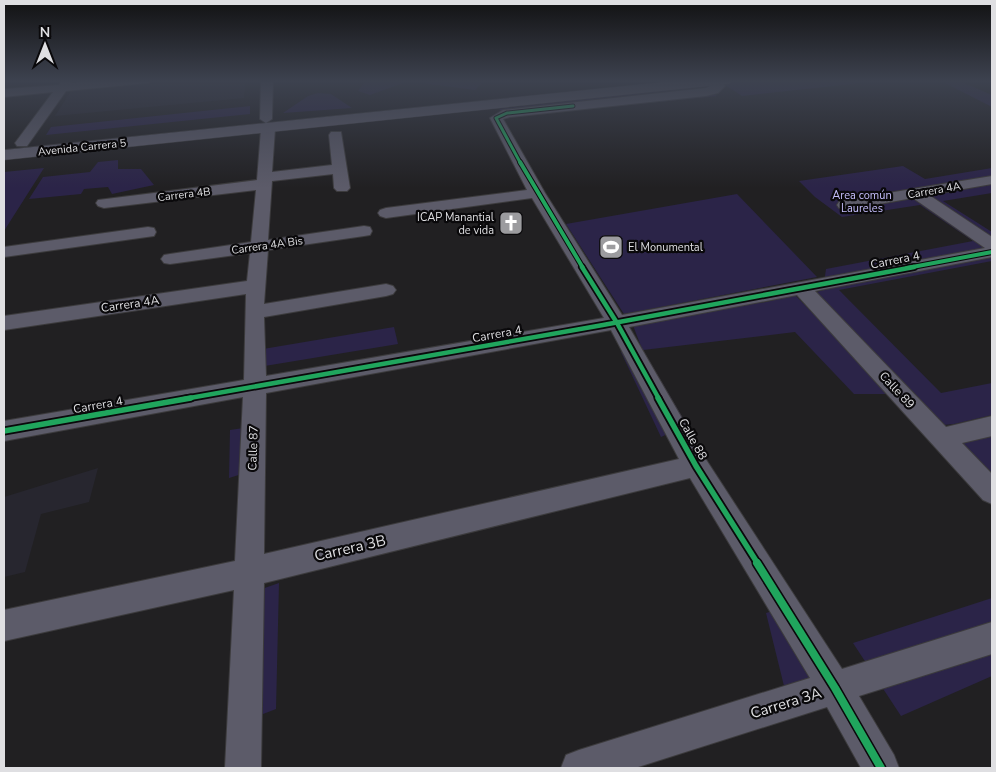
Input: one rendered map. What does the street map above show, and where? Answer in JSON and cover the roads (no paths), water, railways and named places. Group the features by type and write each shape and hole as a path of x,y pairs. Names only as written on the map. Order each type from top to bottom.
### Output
{"main road":[{"name":"Avenida Carrera 5","path":"8,152 335,116"},
{"name":"Avenida Carrera 5","path":"267,124 399,116"}],"street":[{"path":"8,152 38,116"},
{"name":"Calle 87","path":"243,768 256,388 254,312 267,116"},
{"name":"Calle 88","path":"497,116 496,118 537,193 617,323 696,466 835,688 881,768"},
{"path":"336,135 342,188"},
{"name":"Carrera 4B","path":"104,204 339,169"},
{"name":"Carrera 4A","path":"845,205 992,180"},
{"path":"386,213 537,193"},
{"path":"917,194 992,245"},
{"name":"Carrera 4A Bis","path":"170,258 364,231"},
{"path":"4,252 148,232"},
{"name":"Carrera 4","path":"4,431 617,323 992,252"},
{"name":"Carrera 4A","path":"4,323 256,286"},
{"name":"Calle 89","path":"801,288 992,492"},
{"path":"254,312 386,290"},
{"path":"942,438 992,426"},
{"name":"Carrera 3B","path":"4,626 249,572 696,466"},
{"name":"Carrera 3A","path":"579,768 992,638"}],"place":[{"name":"ICAP Manantial de vida","path":"511,223"},
{"name":"El Monumental","path":"611,247"}],"park label":[{"name":"Area común Laureles","path":"862,201"}]}
